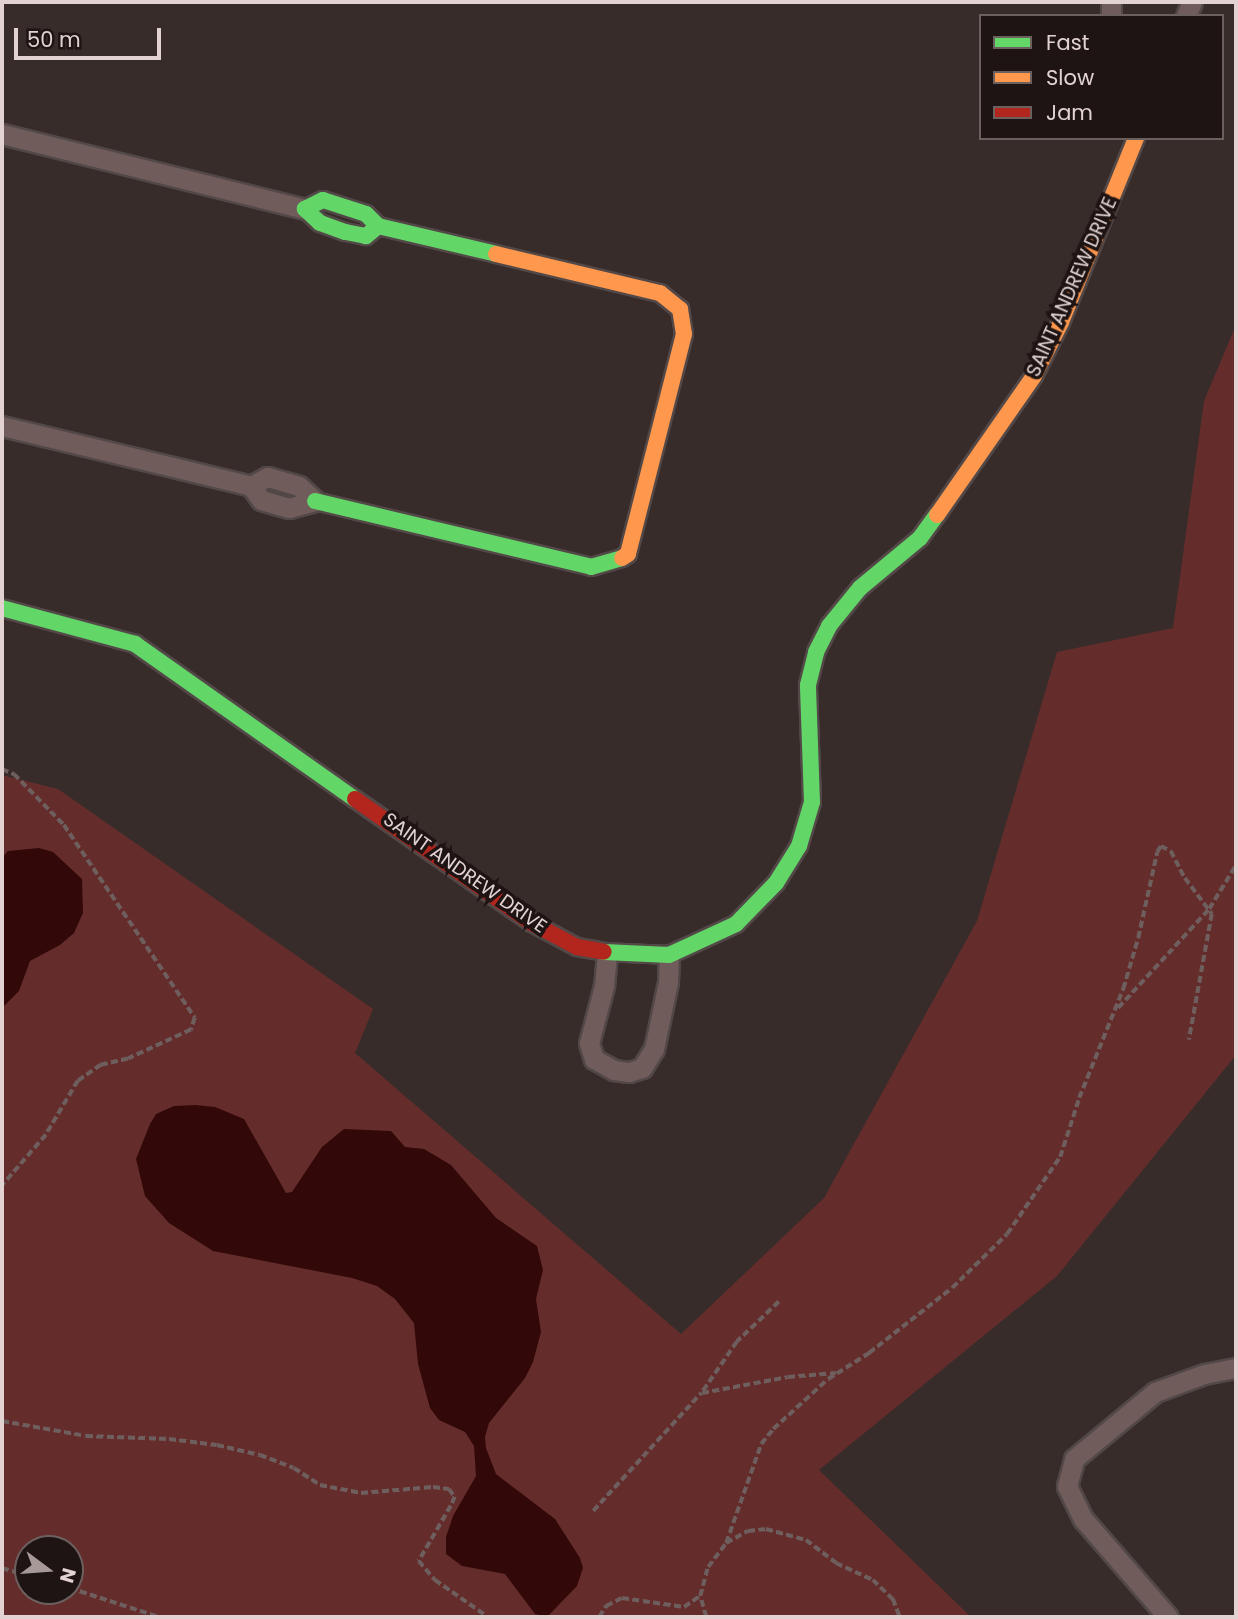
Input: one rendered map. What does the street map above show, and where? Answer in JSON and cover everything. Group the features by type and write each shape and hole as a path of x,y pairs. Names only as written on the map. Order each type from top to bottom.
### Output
{"street":[{"path":"2,134 305,209 320,223 345,232 366,236 378,226"},
{"name":"SAINT ANDREW DRIVE","path":"2,608 135,644 190,680 531,923 577,947 607,953 669,955 736,924 776,883 799,846 812,803 808,685 820,644 829,626 860,588 920,538 975,466 1034,376 1061,322 1135,140"},
{"path":"2,426 251,486 261,500 289,508 315,501 591,568 615,562 628,554 684,334 680,309 660,293 378,226 366,214 342,205 323,200 305,209"},
{"path":"607,953 604,986 589,1043 594,1059 614,1070 629,1072 642,1068 653,1049 668,982 669,955"},
{"path":"1168,1617 1083,1519 1067,1486 1074,1459 1155,1392 1204,1374 1236,1368"}],"path":[{"path":"2,769 15,774 64,825 195,1018 191,1030 128,1059 101,1065 79,1082 46,1135 2,1186"},
{"path":"706,1617 700,1596 708,1567 726,1543 761,1444 828,1379 928,1309 1007,1234 1060,1157 1079,1098 1116,1009 1138,938 1157,852 1161,846 1171,851 1185,878 1212,914 1189,1040"},
{"path":"1116,1009 1209,909 1236,865"},
{"path":"593,1511 703,1392 737,1342 779,1303"},
{"path":"703,1392 788,1377 842,1371"},
{"path":"2,1421 86,1436 169,1439 217,1445 260,1455 294,1468 320,1485 361,1493 433,1487 449,1489 455,1497 419,1561 435,1580 488,1617"},
{"path":"726,1543 748,1531 766,1529 806,1540 836,1563 873,1580 893,1599 900,1617"},
{"path":"84,1593 159,1617"},
{"path":"599,1617 606,1606 622,1598 684,1607 700,1596"}],"shaded area":[{"path":"1236,325 1236,1055 1057,1276 819,1470 971,1617 2,1617 2,775 58,789 373,1009 355,1053 681,1334 824,1198 977,921 1057,652 1173,628 1204,401"},
{"path":"39,848 53,852 82,879 83,913 74,933 60,945 30,961 19,991 2,1008 2,858 8,851"},
{"path":"174,1106 215,1107 244,1119 286,1193 292,1192 322,1147 344,1129 391,1131 405,1147 424,1149 451,1165 496,1218 537,1246 543,1270 536,1299 541,1332 533,1362 525,1378 489,1423 485,1437 486,1448 496,1474 555,1519 580,1558 583,1568 577,1586 547,1617 535,1614 505,1574 462,1566 446,1554 446,1537 453,1516 476,1476 474,1446 465,1432 439,1420 430,1408 418,1364 414,1323 395,1299 377,1286 352,1278 213,1251 169,1223 145,1196 136,1159 150,1124 156,1114"}],"traffic: fast":[{"path":"378,226 366,236 345,232 320,223 305,209 323,200 366,214 378,226 496,254"},
{"path":"315,501 591,567 622,558"},
{"path":"604,952 669,955 736,924 776,883 799,846 812,802 808,685 816,652 829,626 860,588 920,538 937,515"},
{"path":"2,608 135,644 355,799"}],"traffic: slow":[{"path":"937,515 1034,376 1061,322 1135,140"},
{"path":"496,254 660,293 680,309 684,334 628,554 622,558"}],"traffic: jam":[{"path":"355,799 532,923 577,947 604,952"}]}
